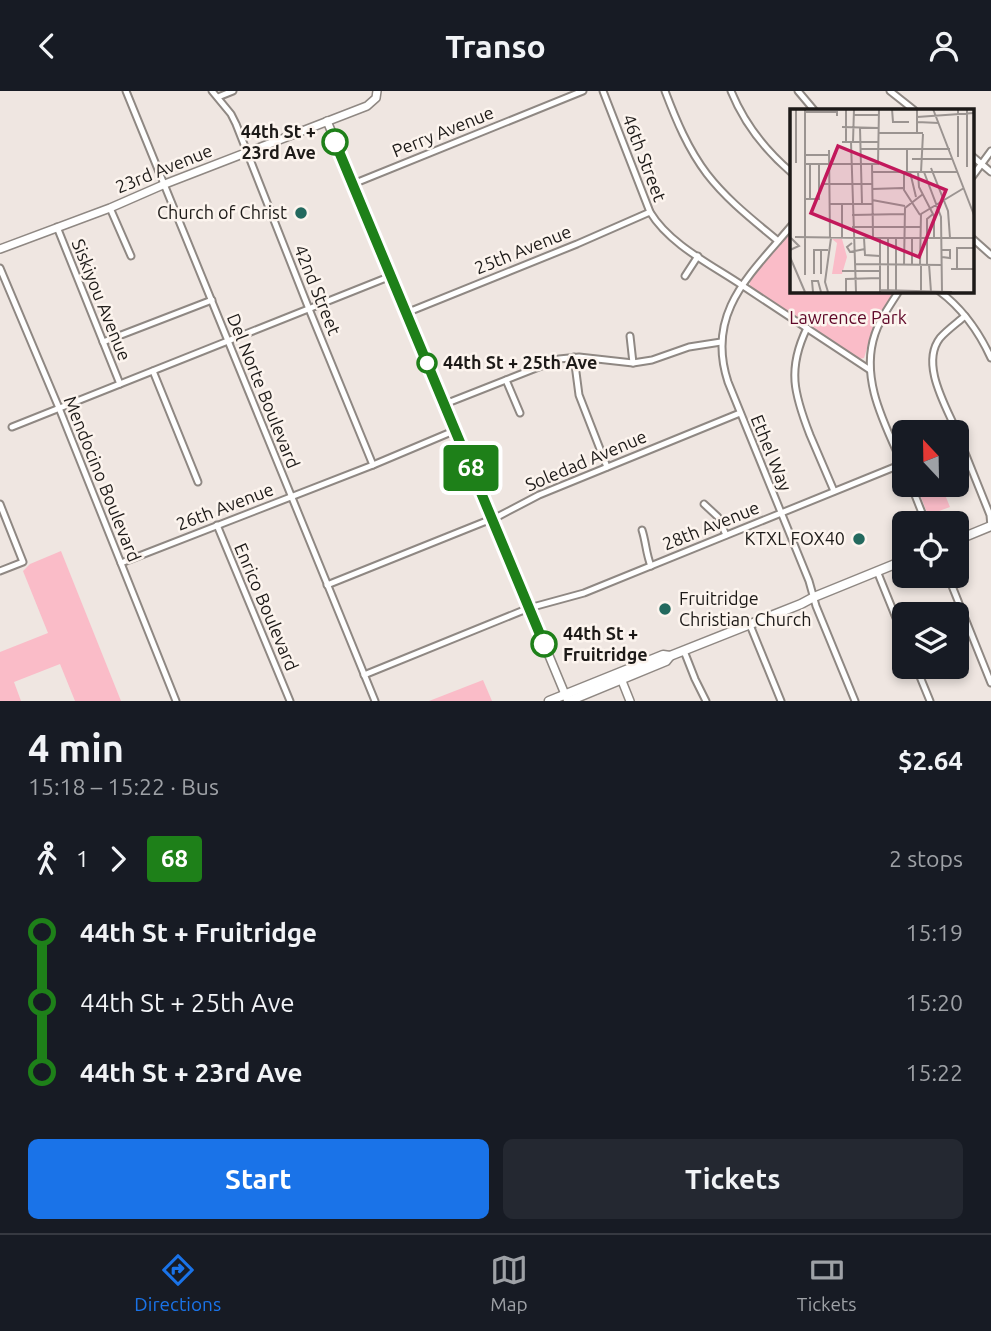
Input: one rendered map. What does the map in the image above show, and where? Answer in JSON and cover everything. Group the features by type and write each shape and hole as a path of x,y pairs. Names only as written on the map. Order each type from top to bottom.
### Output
{"main road":[{"path":"969,535 991,527"},
{"path":"549,701 567,699 663,655 670,656 684,651 892,565"}],"street":[{"name":"Del Norte Boulevard","path":"127,91 375,701"},
{"name":"42nd Street","path":"212,91 234,119 373,465"},
{"path":"218,97 233,91"},
{"name":"Perry Avenue","path":"353,184 583,91"},
{"name":"46th Street","path":"603,91 650,212 658,225 698,256 870,370"},
{"path":"665,91 685,139 707,174 727,197 778,241"},
{"path":"731,91 759,140 790,171"},
{"path":"798,91 813,109"},
{"path":"890,91 913,109"},
{"name":"23rd Avenue","path":"0,249 367,106 377,94"},
{"path":"327,121 567,699"},
{"path":"974,174 991,151"},
{"path":"974,158 991,172"},
{"path":"110,208 131,256"},
{"name":"25th Avenue","path":"405,313 650,212"},
{"name":"Siskiyou Avenue","path":"57,227 120,384"},
{"name":"Ethel Way","path":"790,227 742,285 730,305 721,342 724,372 855,701"},
{"path":"974,240 991,255"},
{"path":"685,276 698,256"},
{"name":"Mendocino Boulevard","path":"0,268 176,701"},
{"path":"12,427 391,276"},
{"path":"892,440 874,395 870,370 876,331 898,292"},
{"path":"940,292 965,316 991,358"},
{"path":"103,342 212,300"},
{"path":"952,420 935,378 932,359 935,347 943,335 965,316"},
{"path":"807,328 795,359 795,392 834,491"},
{"path":"630,337 634,363"},
{"path":"445,404 552,361 574,357 634,363 652,360 689,347 721,342"},
{"path":"574,357 579,395 607,467"},
{"path":"153,371 198,482"},
{"path":"506,380 520,413"},
{"name":"Soledad Avenue","path":"327,585 499,516 531,498 740,413"},
{"name":"26th Avenue","path":"121,563 456,430"},
{"path":"970,465 990,515 991,527"},
{"name":"28th Avenue","path":"364,675 529,608 584,593 834,491 892,471"},
{"path":"0,504 23,562 0,571"},
{"path":"704,504 718,517 726,535"},
{"name":"Enrico Boulevard","path":"216,525 290,701"},
{"path":"642,530 651,566"},
{"path":"877,571 892,608"},
{"path":"952,588 991,683"},
{"path":"750,625 781,701"},
{"path":"684,651 706,701"},
{"path":"620,676 630,701"},
{"path":"921,679 930,701"}],"green space":[{"name":"Lawrence Park","path":"790,230 790,292 893,292 875,322 864,358 859,359 750,286 750,281"},
{"path":"921,497 946,497 950,507 939,511 926,511"},
{"path":"61,551 121,701 75,701 60,664 14,682 21,701 0,701 0,652 48,633 23,571 30,564"},
{"path":"483,680 492,701 429,701"}],"bus line":[{"name":"68","path":"335,142 544,644"}],"place":[{"name":"44th St + 23rd Ave","path":"335,142"},
{"name":"Church of Christ","path":"301,213"},
{"name":"44th St + 25th Ave","path":"427,363"},
{"name":"KTXL FOX40","path":"859,539"},
{"name":"Fruitridge Christian Church","path":"665,609"},
{"name":"44th St + Fruitridge","path":"544,644"}]}
